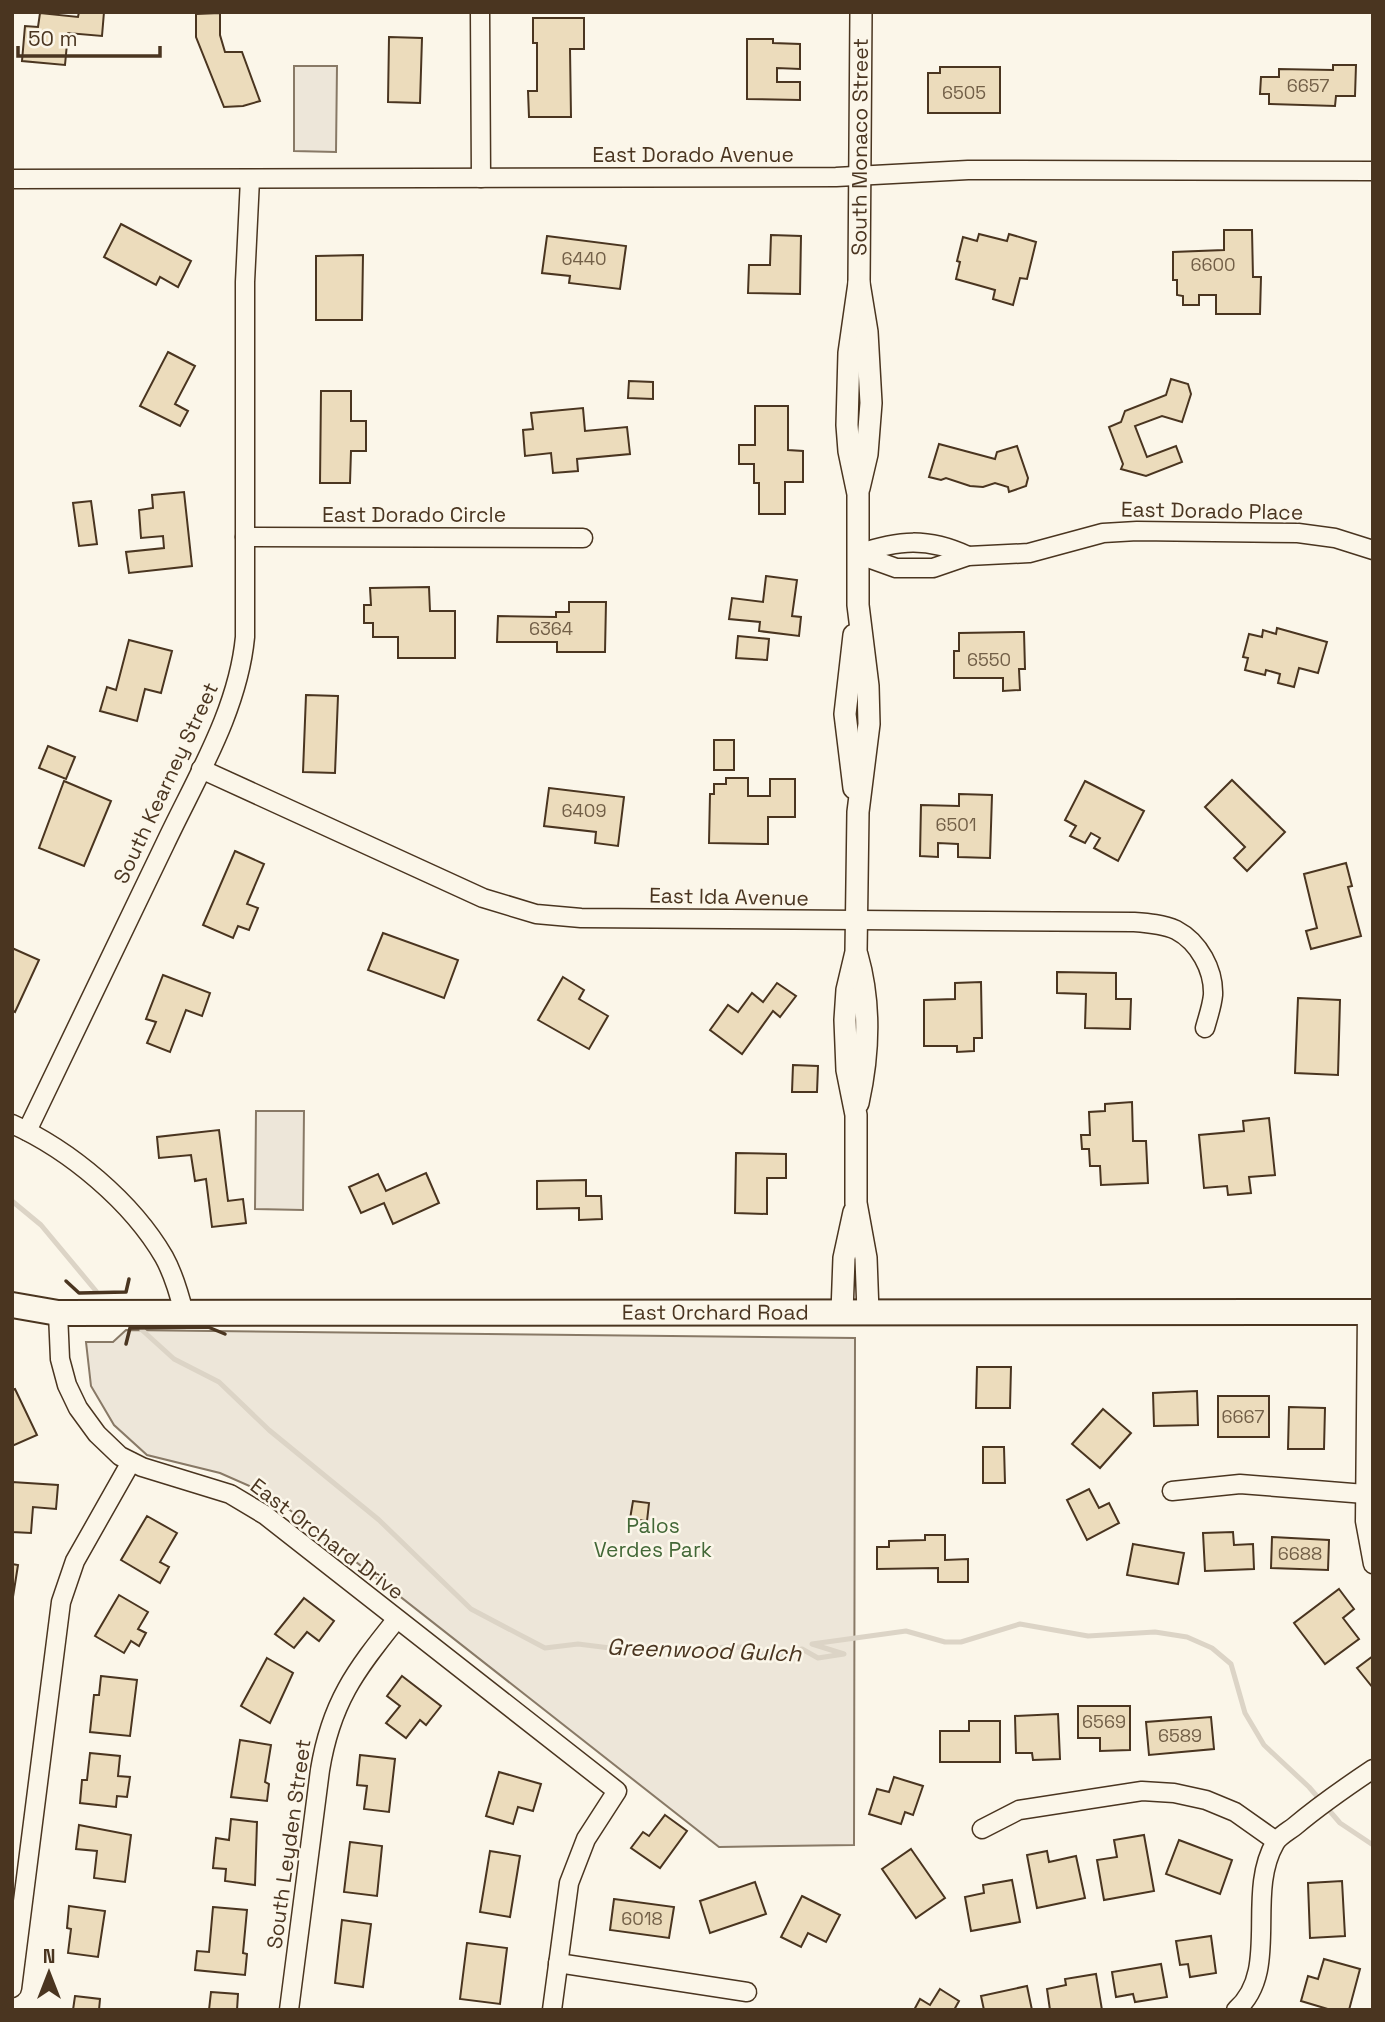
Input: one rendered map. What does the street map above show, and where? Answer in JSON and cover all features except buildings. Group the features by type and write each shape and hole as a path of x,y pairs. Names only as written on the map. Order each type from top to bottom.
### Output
{"main road":[{"name":"East Orchard Road","path":"12,1305 58,1313 1370,1312"},
{"name":"East Orchard Road","path":"12,1321 58,1313"}],"street":[{"path":"480,12 481,178"},
{"name":"South Monaco Street","path":"861,12 859,283 867,332 871,403 867,454 858,494 858,606 845,714 858,812 856,952 866,990 865,1069 856,1115 856,1203 866,1258 868,1312"},
{"name":"East Dorado Avenue","path":"12,179 860,176 968,170 1373,171"},
{"name":"South Kearney Street","path":"20,1127 201,769 229,705 242,664 245,638 245,282 250,179"},
{"name":"East Dorado Place","path":"858,554 887,565 933,568 968,556 1029,553 1103,533 1137,531 1298,533 1335,538 1373,550"},
{"name":"East Dorado Circle","path":"245,537 583,538"},
{"name":"East Dorado Place","path":"858,554 900,542 938,543 968,556"},
{"name":"East Ida Avenue","path":"201,769 483,898 520,911 581,918 1132,922 1165,926 1186,937 1208,968 1213,993 1205,1028"},
{"path":"20,1127 82,1166 141,1225 169,1266 184,1313"},
{"name":"South Monaco Street","path":"842,1312 844,1258 856,1203"},
{"path":"1370,1312 1365,1521 1373,1564"},
{"name":"East Orchard Drive","path":"58,1313 60,1359 69,1392 97,1434 120,1456 153,1472 210,1487 248,1503 617,1791 586,1839 573,1867 565,1899 558,1963"},
{"path":"12,1988 61,1602 75,1561 131,1462"},
{"path":"1172,1491 1240,1484 1365,1494"},
{"name":"South Leyden Street","path":"289,2010 328,1731 337,1705 352,1678 396,1620"},
{"path":"1244,2007 1259,1974 1264,1872 1276,1841 1373,1769"},
{"path":"982,1829 1019,1810 1142,1791 1174,1793 1206,1800 1235,1812 1276,1841"},
{"path":"552,2010 558,1963 747,1992"}],"green space":[{"path":"294,66 337,66 336,152 294,151"},
{"path":"256,1111 304,1111 303,1210 255,1209"},
{"name":"Palos Verdes Park","path":"126,1330 855,1338 854,1845 719,1847 272,1496 220,1473 147,1455 114,1425 91,1386 86,1342 113,1342"}],"waterway":[{"name":"Greenwood Gulch","path":"12,1201 41,1225 96,1291"},
{"name":"Greenwood Gulch","path":"142,1330 174,1359 219,1382 269,1430 379,1520 471,1609 545,1648 578,1644 618,1649 741,1647 774,1657 802,1649 818,1658 844,1654 812,1644 906,1631 945,1642 961,1642 1020,1624 1088,1636 1155,1632 1187,1637 1212,1648 1231,1664 1245,1713 1264,1745 1309,1787 1340,1823 1373,1845"}],"wall":[{"path":"66,1281 79,1293 126,1292 129,1279"},
{"path":"126,1344 130,1328 208,1327 225,1334"}]}
